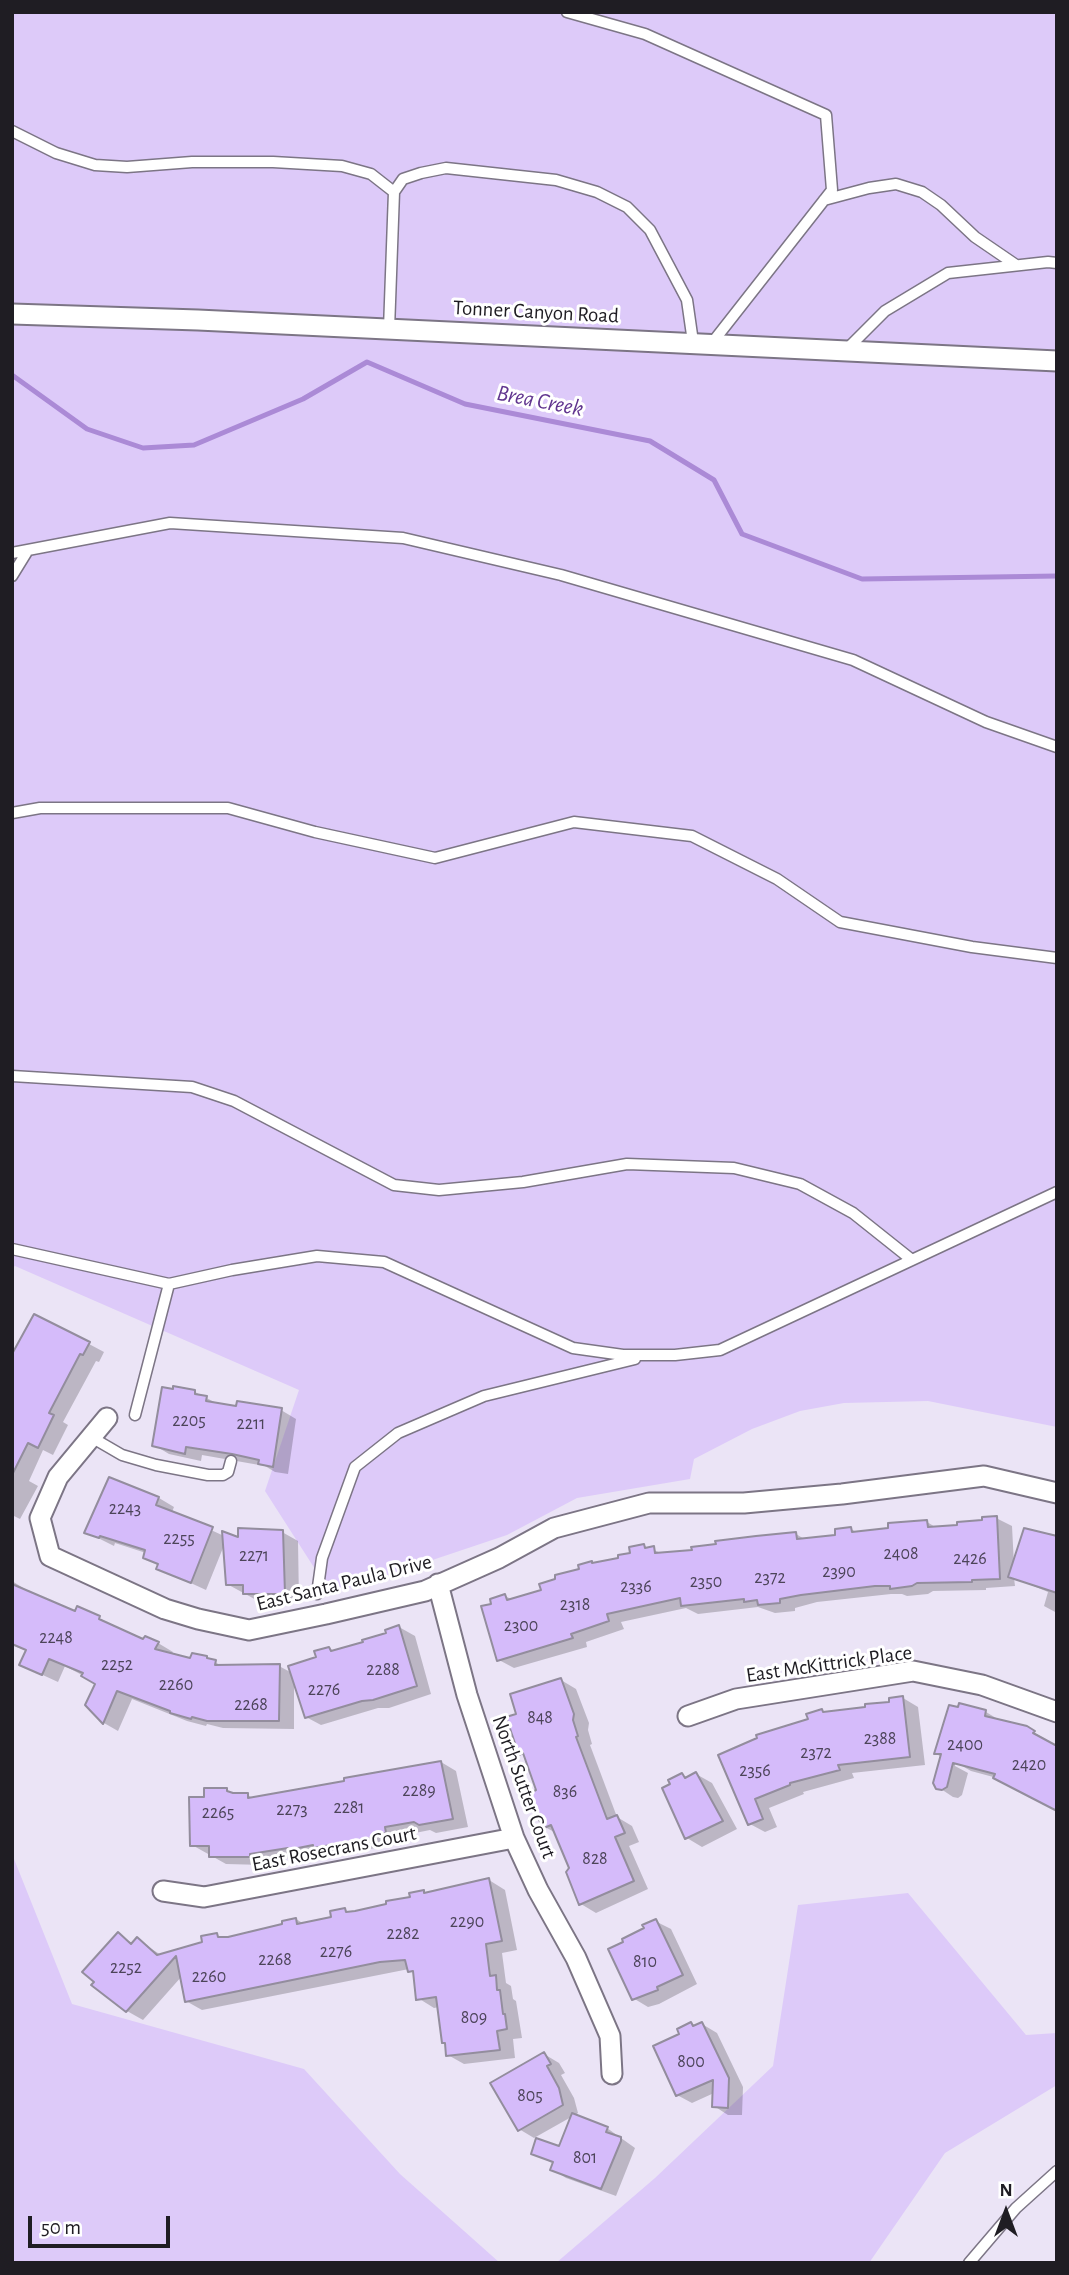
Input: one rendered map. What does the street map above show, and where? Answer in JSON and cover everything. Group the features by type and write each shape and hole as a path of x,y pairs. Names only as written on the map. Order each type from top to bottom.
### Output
{"street":[{"name":"Tonner Canyon Road","path":"12,314 1057,361"},
{"name":"East Santa Paula Drive","path":"107,1418 58,1478 40,1518 50,1556 165,1609 249,1629 326,1615 425,1591 499,1558 554,1528 649,1503 744,1503 984,1476 1057,1493"},
{"name":"North Sutter Court","path":"438,1584 467,1695 514,1838 538,1890 576,1958 610,2036 612,2074"},
{"name":"East McKittrick Place","path":"688,1716 736,1699 913,1671 982,1685 1057,1712"},
{"name":"East Rosecrans Court","path":"163,1891 204,1897 514,1838"}],"lane":[{"path":"567,12 645,34 826,115 832,190 702,343"},
{"path":"12,131 56,153 95,165 127,167 192,162 273,162 342,166 371,174 394,192"},
{"path":"389,329 394,192 403,179 446,168 556,180 607,197 627,207 650,230 687,300 702,343"},
{"path":"824,200 896,184 922,192 941,205 975,237 1016,265"},
{"path":"846,350 885,311 948,273 1057,263"},
{"path":"12,553 170,523 403,538 561,575 853,660 986,722 1057,747"},
{"path":"12,576 28,550"},
{"path":"12,813 40,808 228,808 315,832 435,858 574,822 692,836 777,879 840,922 972,947 1057,958"},
{"path":"12,1076 192,1087 234,1101 394,1185 439,1190 523,1182 627,1164 734,1168 800,1184 853,1213 912,1260"},
{"path":"12,1249 169,1284 317,1256 384,1262 573,1348 624,1355 675,1356 720,1350 1057,1192"},
{"path":"135,1415 169,1284"},
{"path":"317,1594 321,1558 355,1466 398,1433 484,1395 649,1356"},
{"path":"91,1437 134,1458 208,1475 223,1475 228,1472 230,1461"},
{"path":"969,2263 1016,2208 1057,2171"}],"shaded area":[{"path":"12,12 1057,12 1057,1427 928,1401 844,1403 800,1411 752,1429 694,1459 690,1479 577,1498 507,1535 331,1594 265,1491 299,1390 15,1266 12,1268"},
{"path":"12,1854 72,2004 304,2069 400,2174 500,2263 12,2263"},
{"path":"908,1893 1026,2035 1057,2033 1057,2085 945,2153 869,2263 556,2263 655,2178 773,2066 798,1905"}],"building":[{"path":"34,1314 90,1342 83,1355 80,1354 49,1413 54,1415 38,1448 28,1443 12,1475 12,1354"},
{"path":"173,1386 195,1390 195,1394 207,1396 206,1401 236,1406 237,1401 282,1408 273,1467 258,1464 259,1460 232,1454 186,1447 185,1454 152,1446 162,1387 173,1389"},
{"path":"109,1477 159,1497 156,1505 213,1527 191,1583 156,1569 158,1564 143,1558 145,1550 84,1533"},
{"path":"997,1516 1000,1579 917,1583 890,1589 890,1586 875,1586 801,1595 780,1599 780,1603 758,1605 757,1600 744,1602 744,1599 681,1606 680,1598 607,1614 609,1621 571,1634 573,1638 497,1661 481,1606 491,1604 490,1599 505,1594 507,1600 541,1590 539,1584 555,1579 555,1575 579,1569 578,1565 592,1561 618,1558 618,1555 630,1553 629,1547 644,1544 645,1548 654,1546 655,1553 692,1550 691,1547 716,1544 715,1541 756,1536 796,1532 797,1539 835,1535 835,1529 851,1527 852,1532 888,1528 888,1523 927,1520 928,1527 957,1525 957,1522"},
{"path":"238,1528 283,1530 285,1594 243,1594 243,1585 226,1585 222,1531 238,1537"},
{"path":"1024,1528 1057,1536 1057,1593 1008,1577"},
{"path":"12,1584 75,1611 77,1606 143,1639 145,1636 159,1642 155,1649 190,1658 192,1653 207,1656 216,1660 215,1665 280,1664 279,1721 191,1719 117,1691 103,1724 85,1705 95,1684 81,1676 83,1673 49,1659 42,1675 19,1665 26,1650 12,1644"},
{"path":"399,1625 417,1686 305,1718 288,1666 316,1657 314,1651 329,1647 331,1651 363,1642 362,1640 386,1633 385,1630"},
{"path":"561,1678 574,1714 576,1737 607,1819 617,1815 625,1833 615,1837 634,1881 579,1905 566,1872 569,1868 551,1825 544,1828 539,1820 530,1793 536,1790 523,1753 519,1755 506,1717 516,1714 510,1694"},
{"path":"903,1696 910,1757 838,1765 840,1770 790,1783 755,1799 763,1819 748,1825 718,1755 757,1738 756,1735 808,1719 806,1714 822,1709 823,1712 865,1707 865,1704 889,1702 889,1698"},
{"path":"959,1703 986,1710 985,1716 1027,1726 1035,1731 1033,1733 1057,1746 1057,1811 993,1778 995,1774 953,1763 947,1787 936,1789 933,1783 941,1754 934,1754 949,1705 958,1707"},
{"path":"441,1761 453,1819 385,1827 386,1833 377,1835 378,1837 313,1848 313,1845 288,1848 250,1854 250,1857 209,1857 209,1846 190,1846 189,1797 204,1797 204,1788 227,1788 227,1791 233,1793 248,1793 248,1798"},
{"path":"696,1772 723,1821 685,1839 662,1788 670,1784 668,1780 682,1773 685,1778"},
{"path":"489,1878 502,1941 486,1944 490,1976 496,1975 507,2029 497,2031 500,2050 446,2056 436,1997 416,2000 413,1971 408,1972 405,1960 380,1962 185,2002 176,1956 126,2012 91,1985 94,1982 82,1972 118,1932 131,1944 137,1937 157,1955 202,1942 201,1936 217,1933 218,1937 228,1937 296,1918 297,1924 331,1917 330,1911 345,1908 346,1912 355,1911 410,1897 409,1893 424,1890 424,1893"},
{"path":"656,1919 683,1975 657,1987 658,1990 632,2000 608,1949 644,1928 642,1925"},
{"path":"691,2022 693,2026 702,2022 729,2078 728,2108 712,2107 713,2080 676,2096 653,2046 679,2034 677,2029"},
{"path":"544,2052 551,2064 547,2066 559,2088 563,2105 518,2131 490,2083"},
{"path":"572,2113 608,2127 606,2132 621,2137 601,2189 550,2170 553,2162 531,2154 536,2138 559,2146"}],"waterway":[{"name":"Brea Creek","path":"12,375 87,429 143,448 194,445 303,399 367,362 465,404 650,441 714,480 742,534 862,579 1057,576"}]}
